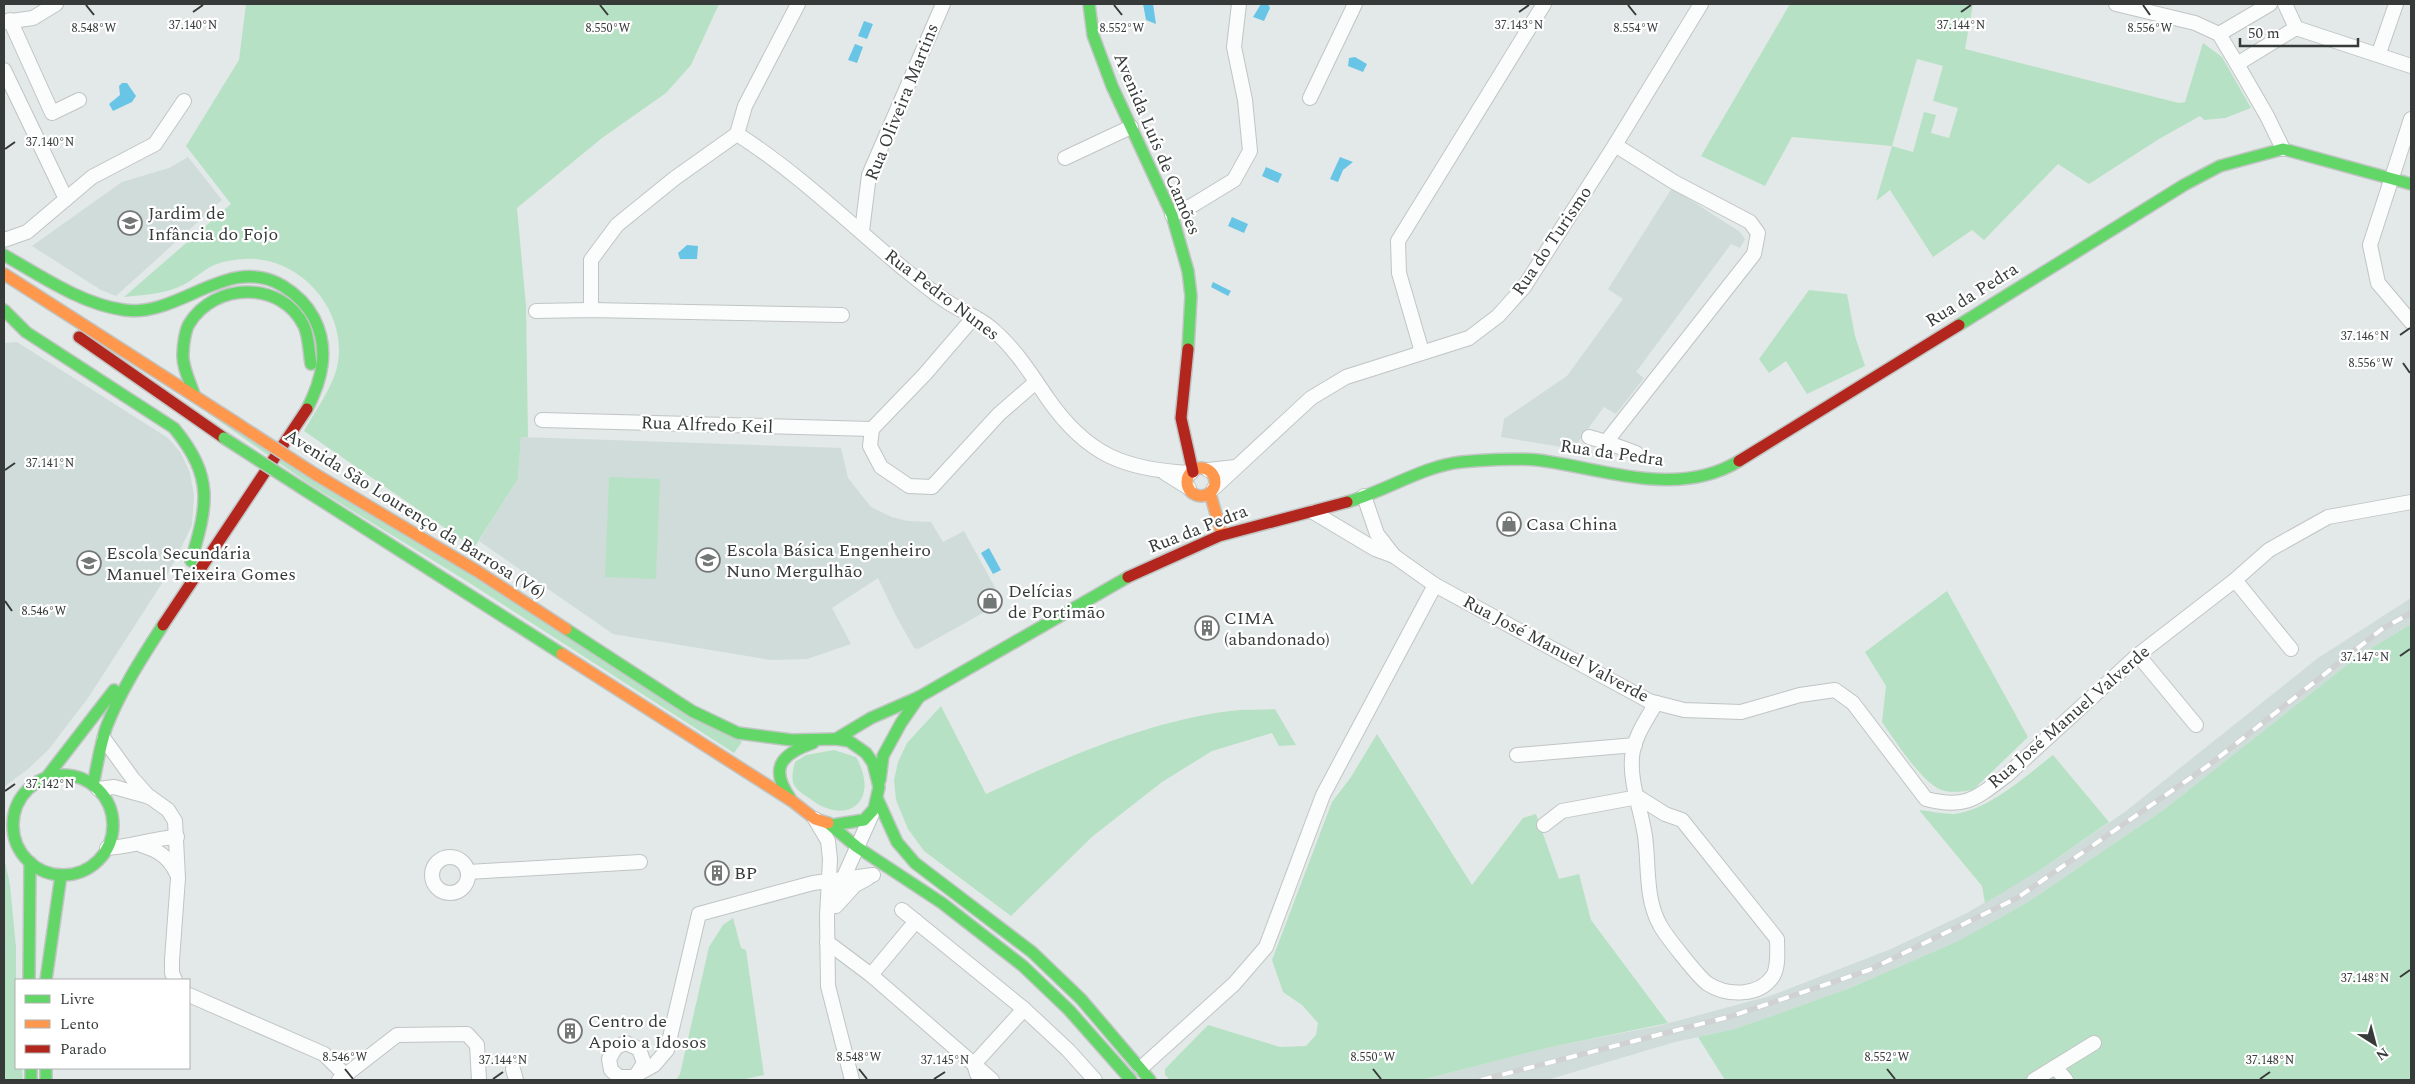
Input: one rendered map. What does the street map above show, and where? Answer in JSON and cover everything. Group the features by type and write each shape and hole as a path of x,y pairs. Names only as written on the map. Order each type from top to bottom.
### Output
{"main road":[{"name":"Avenida Luís de Camões","path":"1089,4 1093,35 1172,215 1188,271 1191,296 1188,359 1181,418 1192,473 1188,481 1189,488"},
{"name":"Rua da Pedra","path":"836,738 871,718 919,697 1117,583 1169,556 1222,535 1262,523 1313,512 1460,462 1536,460 1647,480 1691,478 1726,469 2184,185 2220,166 2283,149 2411,184"},
{"path":"4,255 89,299 121,310 160,308 182,301 205,287 229,277 262,277 277,282 299,297 308,306 320,329 324,344 322,372 318,385 299,419 162,626 120,700 104,739 96,787"},
{"name":"Avenida São Lourenço da Barrosa (V6)","path":"4,274 194,394 315,474 477,571 692,711 738,733 792,740 824,740"},
{"path":"194,394 185,376 181,358 183,341 189,325 197,312 211,300 233,290 257,290 274,296 287,304 298,317 306,331 311,348 311,364 306,378"},
{"path":"4,310 26,332 174,428 189,444 197,460 206,501 204,520 191,561"},
{"name":"Avenida São Lourenço da Barrosa (V6)","path":"66,328 224,438 792,801 815,819 832,825 858,847 942,902 1023,966 1069,1010 1132,1080"},
{"name":"Avenida Luís de Camões","path":"1188,359 1190,423 1207,470 1215,480 1212,490 1222,535"},
{"path":"250,473 275,434"},
{"path":"1192,473 1199,469 1207,470"},
{"path":"1189,488 1198,496 1212,490"},
{"path":"4,803 24,794 46,778 110,696 212,529"},
{"path":"877,798 883,756 901,723 919,697"},
{"path":"836,738 849,741 866,753 873,762 877,798 897,842 915,863 1032,952 1081,999 1150,1080"},
{"name":"Avenida São Lourenço da Barrosa (V6)","path":"792,801 782,788 778,776 782,759 800,746 836,738"},
{"path":"24,794 19,801 9,835 30,862 40,869 61,874 83,871 93,865 107,848 112,838 112,816 109,805 96,787 72,776 59,775 46,778"},
{"name":"Avenida São Lourenço da Barrosa (V6)","path":"832,825 864,820 877,798"},
{"path":"29,979 30,862"},
{"path":"46,979 61,874"}],"street":[{"path":"56,4 32,18 7,21 52,112 79,100"},
{"path":"591,310 591,260 617,226 675,178 737,134 745,106 798,4"},
{"name":"Rua Oliveira Martins","path":"862,231 869,175 943,4"},
{"path":"1172,215 1193,205 1234,180 1250,152 1245,100 1234,47 1239,4"},
{"path":"1310,98 1355,4"},
{"path":"1422,352 1399,273 1398,241 1544,4"},
{"name":"Rua do Turismo","path":"1212,490 1311,398 1346,377 1469,338 1504,308 1524,287 1615,145 1701,4"},
{"path":"2116,4 2195,22 2219,34 2267,116 2283,149"},
{"path":"2219,34 2270,4"},
{"path":"2285,4 2296,28 2411,66"},
{"path":"2379,54 2396,4"},
{"path":"2236,64 2296,28"},
{"path":"4,70 66,199"},
{"path":"4,240 27,232 92,177 156,144 184,101"},
{"path":"2411,118 2370,245 2378,283 2411,322"},
{"path":"1066,158 1132,127"},
{"name":"Rua Pedro Nunes","path":"737,134 789,170 943,299 991,328 1022,360 1036,382 1072,429 1092,447 1120,463 1162,472 1192,473"},
{"path":"1606,442 1754,254 1758,233 1750,222 1674,182 1615,145"},
{"path":"536,311 591,310 842,315"},
{"path":"974,317 913,387 872,429 870,446 880,467 909,486 932,487 999,414 1036,382"},
{"name":"Rua Alfredo Keil","path":"542,420 872,429"},
{"path":"1588,437 1636,453"},
{"path":"1207,470 1236,467"},
{"name":"Rua Pedro Nunes","path":"1162,472 1189,488"},
{"path":"1364,496 1377,534 1394,556"},
{"name":"Rua José Manuel Valverde","path":"1394,556 1435,585 1649,701 1684,710 1741,712 1800,695 1835,690 1853,703 1926,799 1944,804 1961,804 1984,792 2007,775 2138,655 2235,580 2269,550 2328,517 2411,502"},
{"path":"1313,512 1375,549 1394,556"},
{"path":"2235,580 2291,649"},
{"path":"1141,1068 1234,984 1266,948 1323,795 1435,585"},
{"path":"2138,655 2196,725"},
{"path":"1544,825 1562,811 1638,797 1666,814 1682,820 1777,939 1777,961 1773,976 1760,987 1745,993 1729,993 1707,984 1660,925 1651,896 1645,836 1638,797 1633,786 1632,756 1640,730 1656,703"},
{"path":"104,739 133,779 150,798"},
{"path":"1517,755 1635,745"},
{"path":"96,787 114,787 150,798 158,802 173,816 177,837 178,878 172,960 175,979"},
{"path":"827,916 858,847 877,798"},
{"path":"815,819 828,841 828,986 852,1080"},
{"path":"107,848 140,845 158,839 177,837"},
{"path":"140,845 160,852 172,863 178,878"},
{"path":"468,872 640,862"},
{"path":"632,1077 662,1058 671,1041 699,914 812,883 885,873 903,875"},
{"path":"827,916 855,885 872,875"},
{"path":"902,910 1024,1010 1068,1050 1095,1080"},
{"path":"871,975 916,921"},
{"path":"827,942 871,975 992,1080"},
{"path":"190,995 324,1054 344,1079 397,1035 467,1034 477,1045 479,1080"},
{"path":"974,1064 1024,1010"},
{"path":"2034,1080 2094,1043"},
{"path":"974,1064 979,1080"},
{"path":"2055,1067 2066,1080"}],"shaded area":[{"name":"Jardim de Infância do Fojo","path":"188,157 222,200 116,296 101,290 32,246 122,182 169,168"},
{"path":"1672,188 1740,232 1745,239 1740,248 1731,244 1636,372 1644,378 1616,414 1604,407 1573,449 1501,437 1504,419 1567,376 1623,299 1608,289"},
{"name":"Escola Secundária Manuel Teixeira Gomes","path":"17,342 168,438 181,453 190,473 194,495 192,525 166,577 88,698 49,749 28,769 4,787 4,343"},
{"name":"Escola Básica Engenheiro Nuno Mergulhão","path":"521,437 841,448 848,478 871,507 892,517 908,521 931,522 943,542 964,531 1003,602 918,649 914,648 878,578 832,608 851,644 807,659 771,660 613,634 479,541 518,479"},
{"path":"2411,598 2411,624 2357,657 2162,811 2028,902 1958,941 1850,988 1735,1029 1675,1042 1547,1080 1421,1080 1551,1047 1658,1026 1770,996 1891,949 1967,913 2043,868 2126,811 2318,658"}],"green space":[{"path":"246,4 719,4 691,65 666,93 602,138 517,208 526,306 528,437 521,437 518,479 474,548 304,431 332,381 339,353 337,332 330,312 319,294 304,279 286,267 266,260 245,259 212,266 176,288 154,294 124,297 231,204 186,146 239,60"},
{"path":"1790,4 1973,4 1965,49 2179,103 2185,102 2203,43 2222,57 2251,108 2225,118 2204,120 2200,116 2159,139 2089,184 2058,164 1984,240 1972,230 1933,257 1890,190 1876,201 1892,146 1792,137 1765,186 1701,156","holes":["1917,59 1943,66 1933,101 1958,108 1949,138 1931,133 1936,115 1924,112 1913,152 1892,146"]},
{"path":"1809,290 1847,294 1855,336 1865,366 1807,394 1786,361 1769,373 1759,359"},
{"path":"135,362 742,742 734,753 465,580 312,486"},
{"path":"609,477 660,479 656,579 605,577"},
{"path":"1947,591 2028,737 1973,790 1955,792 1937,788 1928,781 1910,762 1882,722 1886,686 1865,652"},
{"path":"2411,624 2411,1080 1725,1080 1698,1037 1735,1029 1850,988 1958,941 2028,902 2162,811 2357,657"},
{"path":"941,706 986,794 1074,755 1135,733 1198,716 1241,710 1275,709 1296,745 1279,746 1272,733 1212,751 1162,782 1093,836 1011,916 924,851 908,829 896,800 894,780 898,762 907,743"},
{"path":"1377,734 1472,885 1523,818 1536,814 1559,879 1579,874 1591,920 1668,1023 1551,1047 1421,1080 1170,1080 1165,1075 1165,1069 1208,1025 1280,1047 1306,1046 1316,1035 1318,1023 1302,1005 1283,992 1272,960 1332,802 1351,777"},
{"path":"834,750 856,757 863,773 865,786 862,797 856,805 847,810 823,807 795,787 793,782 795,762 806,755"},
{"path":"2053,755 2109,822 2043,868 1985,903 1982,886 1919,810 1954,814 1980,806 2019,782"},
{"path":"4,857 10,885 16,947 15,1069 22,1069 23,1080 4,1080"},
{"path":"733,918 741,948 746,950 764,1075 740,1080 676,1080 680,1074 709,947 723,925"}],"water":[{"path":"1143,4 1153,4 1156,24 1146,20"},
{"path":"1261,4 1268,4 1270,8 1264,21 1253,17"},
{"path":"864,21 873,24 867,39 858,36"},
{"path":"855,44 863,47 857,63 848,60"},
{"path":"1355,57 1367,64 1363,72 1348,66 1349,58"},
{"path":"122,83 127,83 136,96 132,102 113,111 109,104 120,95 119,86"},
{"path":"1340,157 1353,162 1343,170 1338,182 1330,179"},
{"path":"1266,167 1282,174 1278,183 1262,176"},
{"path":"1232,217 1248,224 1244,233 1228,226"},
{"path":"687,245 698,246 697,259 680,259 678,253"},
{"path":"1213,282 1231,291 1228,296 1211,287"},
{"path":"989,548 1001,570 993,574 981,553"}],"railway":[{"path":"1481,1080 1732,1016 1869,970 2017,898 2209,765 2382,629 2411,613"}],"traffic: fast":[{"path":"1089,4 1093,35 1112,86 1172,215 1188,271 1191,296 1188,349"},
{"path":"1959,325 2184,185 2220,166 2283,149 2411,184"},
{"path":"4,255 47,280 92,302 124,310 145,310 165,305 223,281 243,277 263,278 283,286 297,296 308,309 314,318 322,341 323,353 320,376 307,409"},
{"path":"194,394 183,359 185,334 189,324 200,310 214,300 231,294 248,292 265,294 280,300 294,311 306,330 311,364"},
{"path":"4,310 26,332 174,428 187,445 196,461 204,492 201,523 191,561"},
{"path":"224,438 300,487"},
{"path":"1347,502 1432,469 1461,462 1499,459 1537,460 1640,478 1665,479 1691,478 1715,472 1739,461"},
{"path":"300,487 562,654"},
{"path":"836,739 871,718 919,697 1128,577"},
{"path":"93,785 102,742 112,714 132,675 163,625"},
{"path":"566,629 692,711 738,733 792,740 836,739 849,741 866,753 873,763 879,787 874,809 864,820 832,825"},
{"path":"46,778 114,690"},
{"path":"880,780 883,756 901,723 919,697"},
{"path":"790,798 780,778 782,763 793,752 813,743"},
{"path":"63,775 82,779 98,790 109,806 113,825 109,844 98,860 82,871 63,875 44,871 28,860 17,844 13,825 17,806 28,790 44,779 63,775"},
{"path":"877,798 897,842 915,863 1032,952 1081,999 1150,1080"},
{"path":"828,823 857,847 942,903 1023,966 1069,1010 1131,1080"},
{"path":"29,979 30,862"},
{"path":"46,979 61,875"},
{"path":"31,1069 31,1080"},
{"path":"46,1069 46,1080"}],"traffic: slow":[{"path":"4,274 241,426"},
{"path":"241,426 315,474"},
{"path":"1201,468 1211,472 1215,482 1211,492 1201,496 1191,492 1187,482 1191,472 1201,468"},
{"path":"315,474 477,571 566,629"},
{"path":"1210,493 1222,535"},
{"path":"562,654 792,801 815,819 828,823"}],"traffic: jam":[{"path":"1739,461 1959,325"},
{"path":"79,337 224,438"},
{"path":"1188,349 1181,418 1193,472"},
{"path":"163,625 307,409"},
{"path":"1128,577 1219,536 1347,502"}],"place":[{"name":"Jardim de Infância do Fojo","path":"130,223"},
{"name":"Casa China","path":"1509,524"},
{"name":"Escola Básica Engenheiro Nuno Mergulhão","path":"708,560"},
{"name":"Escola Secundária Manuel Teixeira Gomes","path":"89,563"},
{"name":"Delícias de Portimão","path":"990,601"},
{"name":"CIMA (abandonado)","path":"1207,628"},
{"name":"BP","path":"717,873"},
{"name":"Centro de Apoio a Idosos","path":"570,1031"}]}
